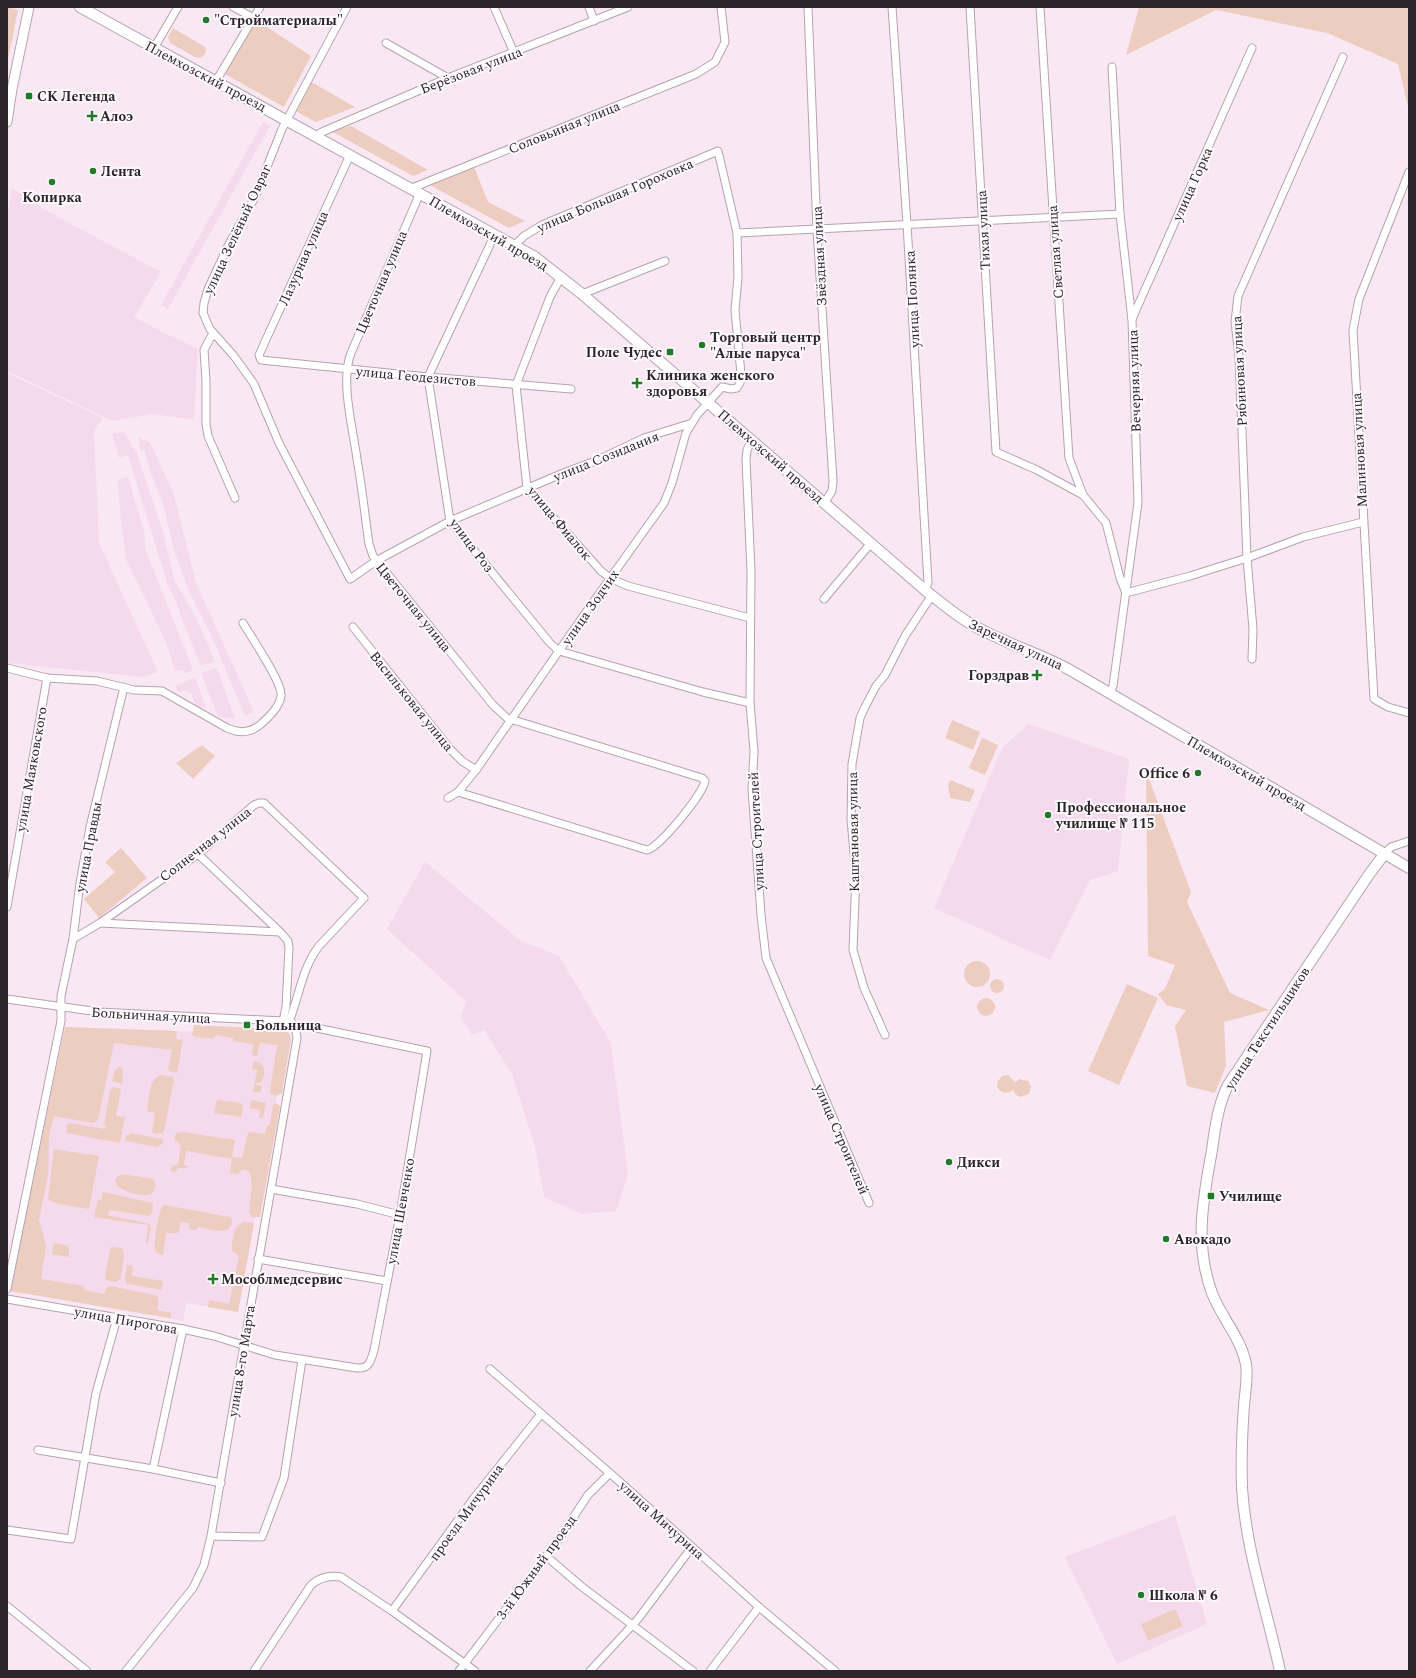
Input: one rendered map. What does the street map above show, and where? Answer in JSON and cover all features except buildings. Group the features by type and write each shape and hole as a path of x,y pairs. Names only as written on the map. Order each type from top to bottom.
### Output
{"main road":[{"name":"Племхозский проезд","path":"80,7 535,257 582,294 752,439 928,593"},
{"name":"Заречная улица","path":"928,593 984,632 1059,664 1110,693"},
{"name":"Племхозский проезд","path":"1110,693 1385,854"},
{"path":"1385,854 1409,868"},
{"name":"улица Текстильщиков","path":"1280,1671 1255,1572 1243,1498 1241,1457 1246,1365 1238,1342 1214,1298 1206,1272 1202,1241 1202,1206 1217,1119 1228,1085 1385,854"}],"street":[{"path":"7,122 12,89 30,7"},
{"path":"154,48 178,7"},
{"path":"234,7 254,18"},
{"path":"216,81 260,7"},
{"name":"улица Зелёный Овраг","path":"213,333 207,324 203,313 206,294 228,246 255,197 287,120 347,7"},
{"path":"494,7 514,53"},
{"path":"589,7 594,21"},
{"name":"Берёзовая улица","path":"316,136 322,132 448,78 628,7"},
{"name":"Соловьиная улица","path":"416,191 696,74 715,62 725,42 721,7"},
{"name":"Звёздная улица","path":"808,7 817,230 834,481 832,491 825,502"},
{"name":"улица Полянка","path":"892,7 907,224 928,593"},
{"name":"Тихая улица","path":"970,7 996,452 1037,470 1083,495"},
{"name":"Светлая улица","path":"1040,7 1070,458 1083,495"},
{"path":"386,42 448,78"},
{"name":"улица Горка","path":"1132,320 1252,48"},
{"name":"Рябиновая улица","path":"1252,659 1253,629 1247,558 1239,356 1235,322 1238,296 1343,58"},
{"name":"Вечерняя улица","path":"1110,693 1113,686 1138,503 1132,320 1120,214 1112,68"},
{"name":"улица Большая Гороховка","path":"515,245 524,236 542,225 718,151 737,233"},
{"name":"Лазурная улица","path":"262,361 259,355 350,155"},
{"name":"Малиновая улица","path":"1409,172 1359,299 1353,330 1374,699 1388,707 1409,713"},
{"name":"Цветочная улица","path":"416,191 351,353 346,370 347,388 369,544 376,561 493,705 512,720 705,779 704,785 687,811 653,847 647,850 458,792"},
{"path":"737,233 1120,214"},
{"name":"улица Зодчих","path":"448,798 458,792 476,770 666,500 674,478 683,442 692,423 722,387 737,388 741,379 741,365 735,310 738,277 737,233"},
{"path":"428,377 495,234"},
{"path":"582,294 665,261"},
{"name":"улица Фиалок","path":"561,277 550,297 516,385 527,488 583,553 610,578 628,586 750,618"},
{"path":"213,333 204,350 206,424 208,436 235,498"},
{"name":"улица Созидания","path":"213,333 234,356 254,384 276,436 310,505 350,579 376,561 450,520 605,457 644,438 692,423"},
{"name":"улица Геодезистов","path":"262,361 346,370 570,389"},
{"name":"улица Роз","path":"428,377 450,520 550,643 559,651 703,692 750,703"},
{"name":"улица Строителей","path":"752,439 747,450 746,460 751,570 750,703 754,751 752,782 766,958 869,1203"},
{"path":"1083,495 1106,523 1120,578 1126,593 1190,576 1247,558 1303,537 1363,522"},
{"path":"824,599 871,543"},
{"name":"Каштановая улица","path":"885,1035 864,988 852,950 856,874 851,820 852,764 860,718 876,686 885,675 928,593"},
{"path":"7,668 47,678 97,681 134,690 162,690 216,723 235,732 242,732 255,728 262,723 276,707 280,700 281,693 268,664 243,623"},
{"name":"Васильковая улица","path":"353,627 450,749 462,761 476,770"},
{"name":"улица Маяковского","path":"7,907 47,678"},
{"name":"улица Правды","path":"7,1290 61,1021 61,996 73,939 90,827 124,687"},
{"name":"Солнечная улица","path":"73,939 100,923 198,854 254,805 264,803 364,898 312,955 306,967 289,1023"},
{"path":"1385,854 1391,847 1409,841"},
{"path":"198,854 280,932 288,942 286,1007 289,1023"},
{"path":"100,923 280,932"},
{"name":"Больничная улица","path":"7,999 62,1008 107,1012 289,1023 427,1051"},
{"name":"улица 8-го Марта","path":"126,1671 196,1583 204,1565 221,1483 243,1346 297,1038 289,1023"},
{"name":"улица Шевченко","path":"365,1368 371,1360 388,1281 427,1051"},
{"path":"270,1188 357,1204 400,1215"},
{"path":"258,1259 388,1281"},
{"name":"улица Пирогова","path":"7,1299 214,1336 275,1355 365,1368"},
{"path":"7,1530 70,1539 96,1393 117,1318"},
{"path":"154,1469 183,1330"},
{"path":"211,1536 262,1537 284,1478 302,1360"},
{"name":"улица Мичурина","path":"490,1369 610,1473 759,1607 835,1671"},
{"name":"проезд Мичурина","path":"392,1612 474,1498 541,1414"},
{"path":"38,1450 154,1469 221,1483"},
{"name":"3-й Южный проезд","path":"460,1671 546,1556 588,1495 610,1473"},
{"path":"590,1671 632,1625 692,1547"},
{"path":"546,1556 581,1586 693,1671"},
{"path":"256,1670 311,1585 323,1577 333,1576 341,1577 475,1671"},
{"path":"7,1606 87,1671"},
{"path":"710,1671 759,1607"}],"shaded area":[{"path":"7,7 18,10 7,64"},
{"path":"1139,7 1409,7 1409,111 1398,64 1327,33 1216,10 1126,55"},
{"path":"255,19 311,56 284,107 223,73"},
{"path":"173,28 205,47 206,51 201,58 195,57 170,43 168,37"},
{"path":"308,80 355,107 316,122 292,109"},
{"path":"263,122 270,126 168,309 161,305"},
{"path":"351,126 428,170 413,176 331,131"},
{"path":"473,164 488,202 525,221 509,228 426,183"},
{"path":"12,188 45,210 161,272 134,317 198,349 194,420 153,414 113,421 7,371 7,220"},
{"path":"7,373 103,418 94,431 99,543 158,672 143,677 7,663"},
{"path":"124,432 137,454 163,532 175,582 195,616 215,661 201,666 177,604 168,586 128,455 119,458 112,434"},
{"path":"139,438 150,442 174,495 196,583 254,712 245,716 213,639 188,589 174,550 163,503 152,476 144,450 140,450"},
{"path":"128,477 144,531 145,549 193,670 185,674 183,669 175,671 166,642 126,559 121,523 118,480"},
{"path":"217,668 235,719 218,716 201,673"},
{"path":"195,677 206,708 196,706 191,693 185,690 179,692 175,687"},
{"path":"952,720 980,732 973,750 945,738"},
{"name":"Профессиональное училище № 115","path":"1029,724 1129,759 1118,871 1090,880 1050,960 934,908 1002,748"},
{"path":"982,738 998,745 985,775 969,768"},
{"path":"202,745 215,756 193,779 176,763"},
{"path":"1146,771 1191,892 1187,902 1230,993 1269,1010 1224,1022 1226,1066 1215,1093 1187,1086 1175,1026 1186,1010 1166,1005 1158,994 1165,989 1175,965 1148,956"},
{"path":"950,780 975,790 970,802 950,798 948,785"},
{"path":"121,848 147,878 99,918 84,899 115,872 105,862"},
{"path":"425,862 521,941 559,956 611,1043 628,1174 616,1211 582,1214 544,1197 535,1147 512,1074 484,1030 472,1035 461,1018 466,1001 387,929"},
{"path":"977,961 986,965 990,974 986,983 977,987 968,983 964,974 968,965"},
{"path":"994,979 1000,979 1004,983 1004,989 1000,993 994,993 990,989 990,983"},
{"path":"1127,984 1158,998 1119,1085 1088,1071"},
{"path":"986,998 992,1001 995,1007 992,1013 986,1016 980,1013 977,1007 980,1001"},
{"path":"194,1025 277,1029 289,1033 291,1039 282,1093 276,1096 271,1094 270,1091 277,1045 260,1043 257,1056 252,1055 253,1044 233,1041 233,1038 216,1035 213,1039 195,1037 192,1035"},
{"path":"65,1027 288,1035 238,1312 186,1303 183,1321 10,1291"},
{"path":"65,1027 177,1031 176,1039 183,1040 177,1073 169,1071 168,1069 172,1050 114,1043 98,1120 93,1123 54,1116 49,1136 48,1176 39,1220 46,1246 41,1279 84,1286 84,1290 104,1294 109,1286 155,1295 158,1298 158,1310 171,1313 171,1318 10,1291"},
{"path":"254,1061 263,1065 264,1076 260,1083 256,1083 256,1085 262,1086 260,1092 253,1092 257,1070 252,1069"},
{"path":"119,1067 122,1068 123,1072 122,1084 112,1081 115,1070"},
{"path":"162,1075 172,1077 174,1079 164,1131 162,1134 152,1133 155,1113 147,1111 150,1090 154,1080"},
{"path":"1008,1075 1015,1082 1020,1079 1028,1081 1031,1086 1029,1094 1021,1097 1016,1095 1013,1090 1006,1093 1000,1091 997,1087 998,1081 1002,1076"},
{"path":"113,1087 121,1089 116,1116 125,1117 120,1143 66,1133 67,1125 70,1123 105,1129 106,1125 104,1125 110,1091"},
{"path":"218,1100 241,1103 243,1107 241,1117 214,1113"},
{"path":"252,1100 266,1103 263,1118 259,1118 260,1110 249,1108"},
{"path":"276,1103 280,1106 260,1217 252,1217 249,1213 252,1186 250,1173 247,1170 242,1170 238,1174 230,1173 232,1159 186,1151 184,1165 189,1166 186,1168 179,1168 175,1172 171,1171 171,1167 178,1164 181,1145 174,1139 176,1133 183,1132 235,1140 232,1157 242,1158 248,1133 265,1134 267,1126 270,1124 273,1105"},
{"path":"130,1133 163,1139 163,1143 157,1147 125,1141 126,1135 130,1135"},
{"path":"54,1149 99,1156 89,1209 58,1204 48,1200"},
{"path":"122,1174 153,1179 156,1186 154,1191 151,1194 139,1195 124,1190 116,1183 116,1179"},
{"path":"103,1192 153,1203 152,1213 149,1216 109,1210 108,1215 150,1224 151,1228 148,1243 146,1243 148,1225 94,1217 98,1199 101,1200"},
{"path":"164,1205 230,1217 232,1219 232,1225 229,1229 220,1231 199,1227 195,1230 189,1229 190,1223 181,1222 178,1233 166,1233 163,1254 160,1255 155,1250 155,1238 158,1218"},
{"path":"244,1222 254,1223 238,1312 208,1307 209,1300 229,1304 239,1257 232,1251 233,1238 237,1226"},
{"path":"56,1243 69,1246 69,1257 52,1254 53,1246"},
{"path":"111,1247 122,1248 124,1255 121,1278 116,1282 106,1280 105,1276"},
{"path":"127,1265 133,1266 132,1276 163,1281 162,1290 127,1284 125,1279"},
{"name":"Школа № 6","path":"1175,1515 1207,1624 1117,1664 1065,1557"},
{"path":"1175,1609 1183,1626 1148,1641 1141,1624"}],"place":[{"name":"\"Стройматериалы\"","path":"206,20"},
{"name":"СК Легенда","path":"29,96"},
{"name":"Алоэ","path":"92,116"},
{"name":"Лента","path":"93,171"},
{"name":"Копирка","path":"52,182"},
{"name":"Торговый центр \"Алые паруса\"","path":"702,345"},
{"name":"Поле Чудес","path":"670,352"},
{"name":"Клиника женского здоровья","path":"637,383"},
{"name":"Горздрав","path":"1037,675"},
{"name":"Office 6","path":"1198,773"},
{"name":"Профессиональное училище № 115","path":"1048,815"},
{"name":"Больница","path":"247,1025"},
{"name":"Дикси","path":"949,1162"},
{"name":"Училище","path":"1211,1196"},
{"name":"Авокадо","path":"1166,1239"},
{"name":"Мособлмедсервис","path":"213,1279"},
{"name":"Школа № 6","path":"1141,1595"}]}
